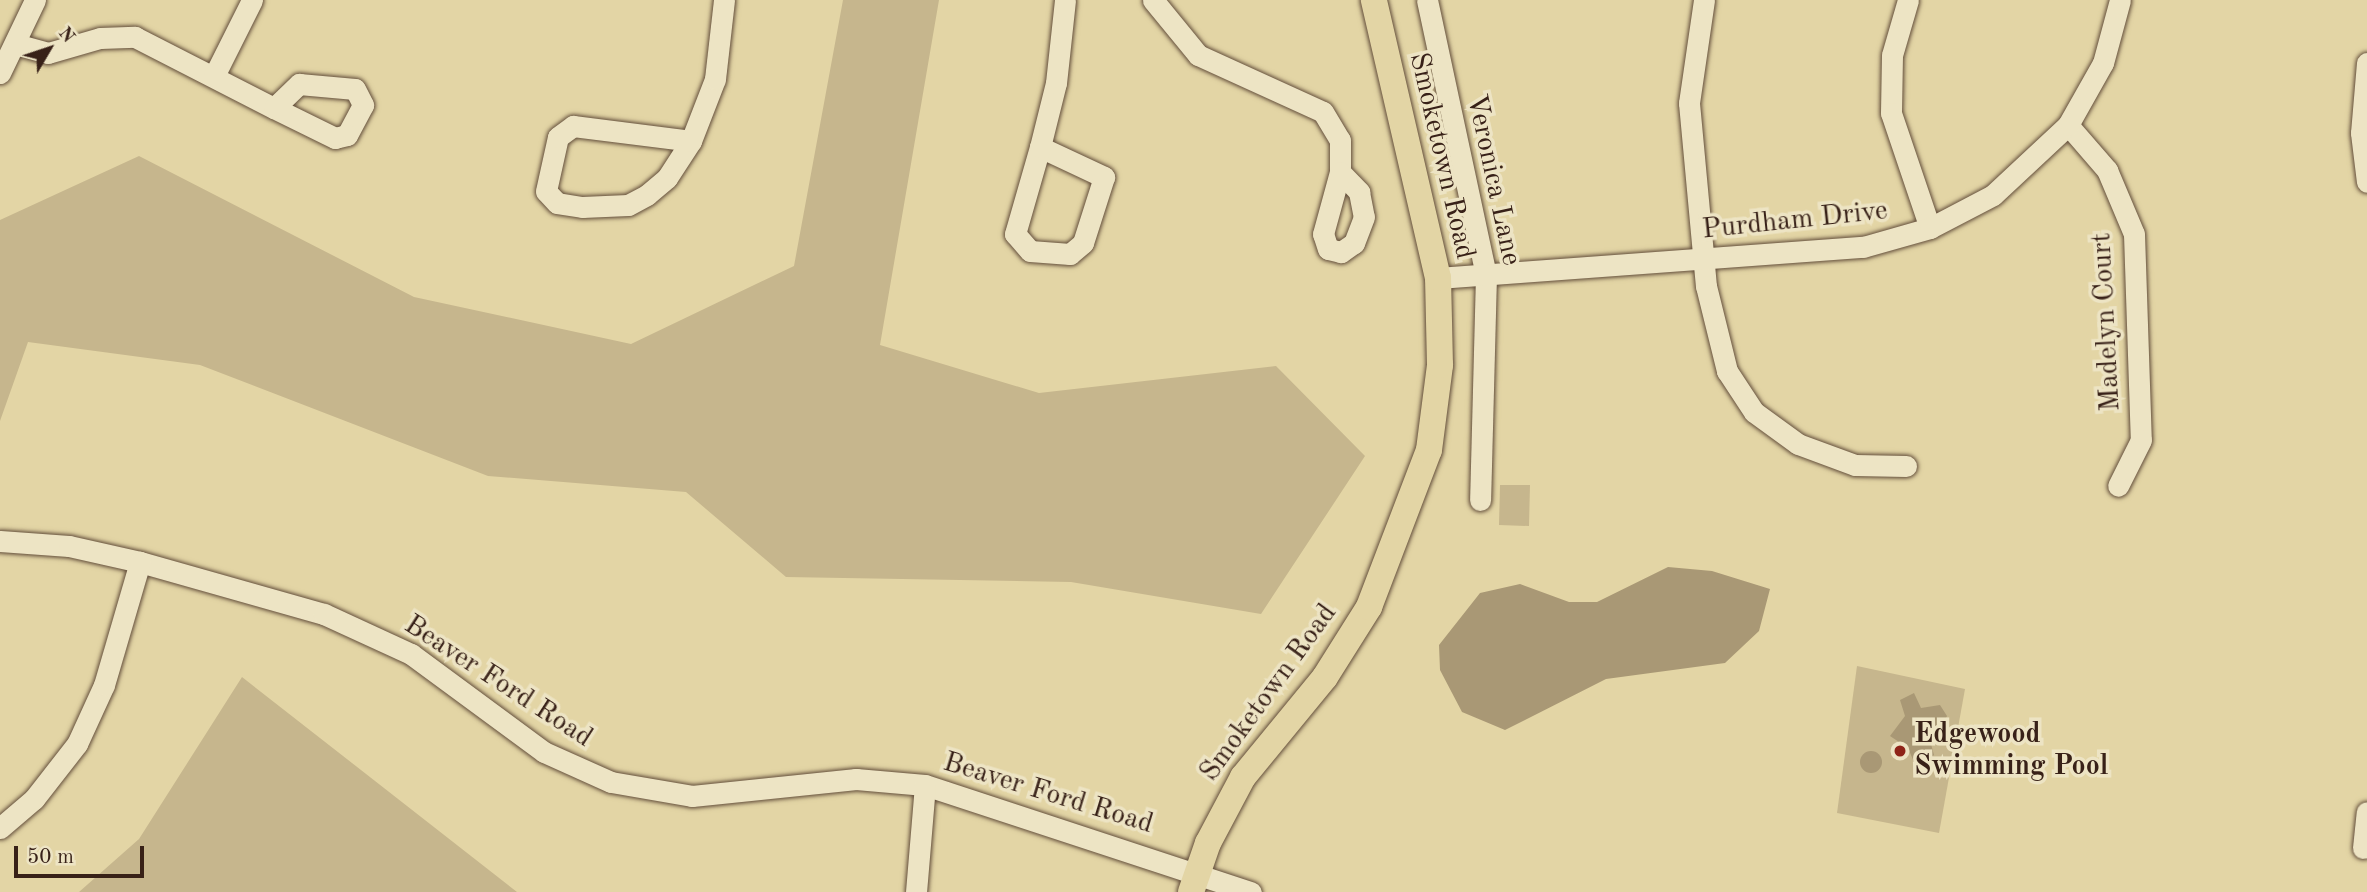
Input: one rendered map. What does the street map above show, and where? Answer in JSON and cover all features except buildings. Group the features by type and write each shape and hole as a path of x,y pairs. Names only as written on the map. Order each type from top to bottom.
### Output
{"main road":[{"name":"Smoketown Road","path":"1194,882 1243,777 1346,647 1398,542 1425,469 1437,403 1438,278 1374,0"}],"street":[{"path":"0,73 35,0"},
{"path":"214,76 252,0"},
{"path":"691,141 573,126 558,137 546,191 557,203 628,205 667,178 691,141 715,79 724,0"},
{"path":"1040,148 1104,177 1083,243 1070,254 1030,251 1015,234 1056,83 1065,0"},
{"path":"1153,0 1198,55 1323,112 1340,140 1340,172"},
{"name":"Veronica Lane","path":"1427,0 1486,275 1480,500"},
{"path":"1704,0 1689,103 1704,259 1720,352 1754,412 1825,457 1906,466"},
{"path":"1908,0 1892,55 1891,113 1930,228"},
{"name":"Purdham Drive","path":"1438,278 1863,247 1930,228 1993,195 2068,125 2103,63 2120,0"},
{"path":"15,44 48,53 100,38 135,37 274,108"},
{"path":"2367,63 2361,104 2367,182"},
{"name":"Madelyn Court","path":"2068,125 2107,170 2134,234 2141,440 2118,486"},
{"name":"Beaver Ford Road","path":"0,541 69,546 260,593 386,640 544,752 611,782 692,796 856,779 925,785 1194,882 1251,892"},
{"path":"0,828 34,799 77,744 104,685 139,562"},
{"path":"916,892 925,785"},
{"path":"2363,848 2367,812"}],"shaded area":[{"path":"843,0 939,0 880,345 1039,393 1276,366 1365,456 1261,614 1071,582 786,577 686,492 488,476 200,365 28,342 0,421 0,220 139,156 414,297 631,344 794,266"},
{"path":"1500,485 1530,485 1529,526 1499,525"},
{"path":"1668,567 1712,571 1770,589 1759,631 1725,663 1606,679 1505,730 1462,712 1440,670 1439,645 1480,593 1520,584 1569,602 1597,602"},
{"name":"Edgewood Swimming Pool","path":"1857,666 1965,689 1939,833 1837,813"},
{"path":"242,677 517,892 79,892 139,839"},
{"path":"1914,693 1921,708 1940,705 1947,716 1941,729 1927,729 1934,755 1917,769 1908,748 1890,736 1905,716 1900,700"},
{"path":"1871,751 1879,754 1882,762 1879,770 1871,773 1863,770 1860,762 1863,754"}],"place":[{"name":"Edgewood Swimming Pool","path":"1900,751"}]}
